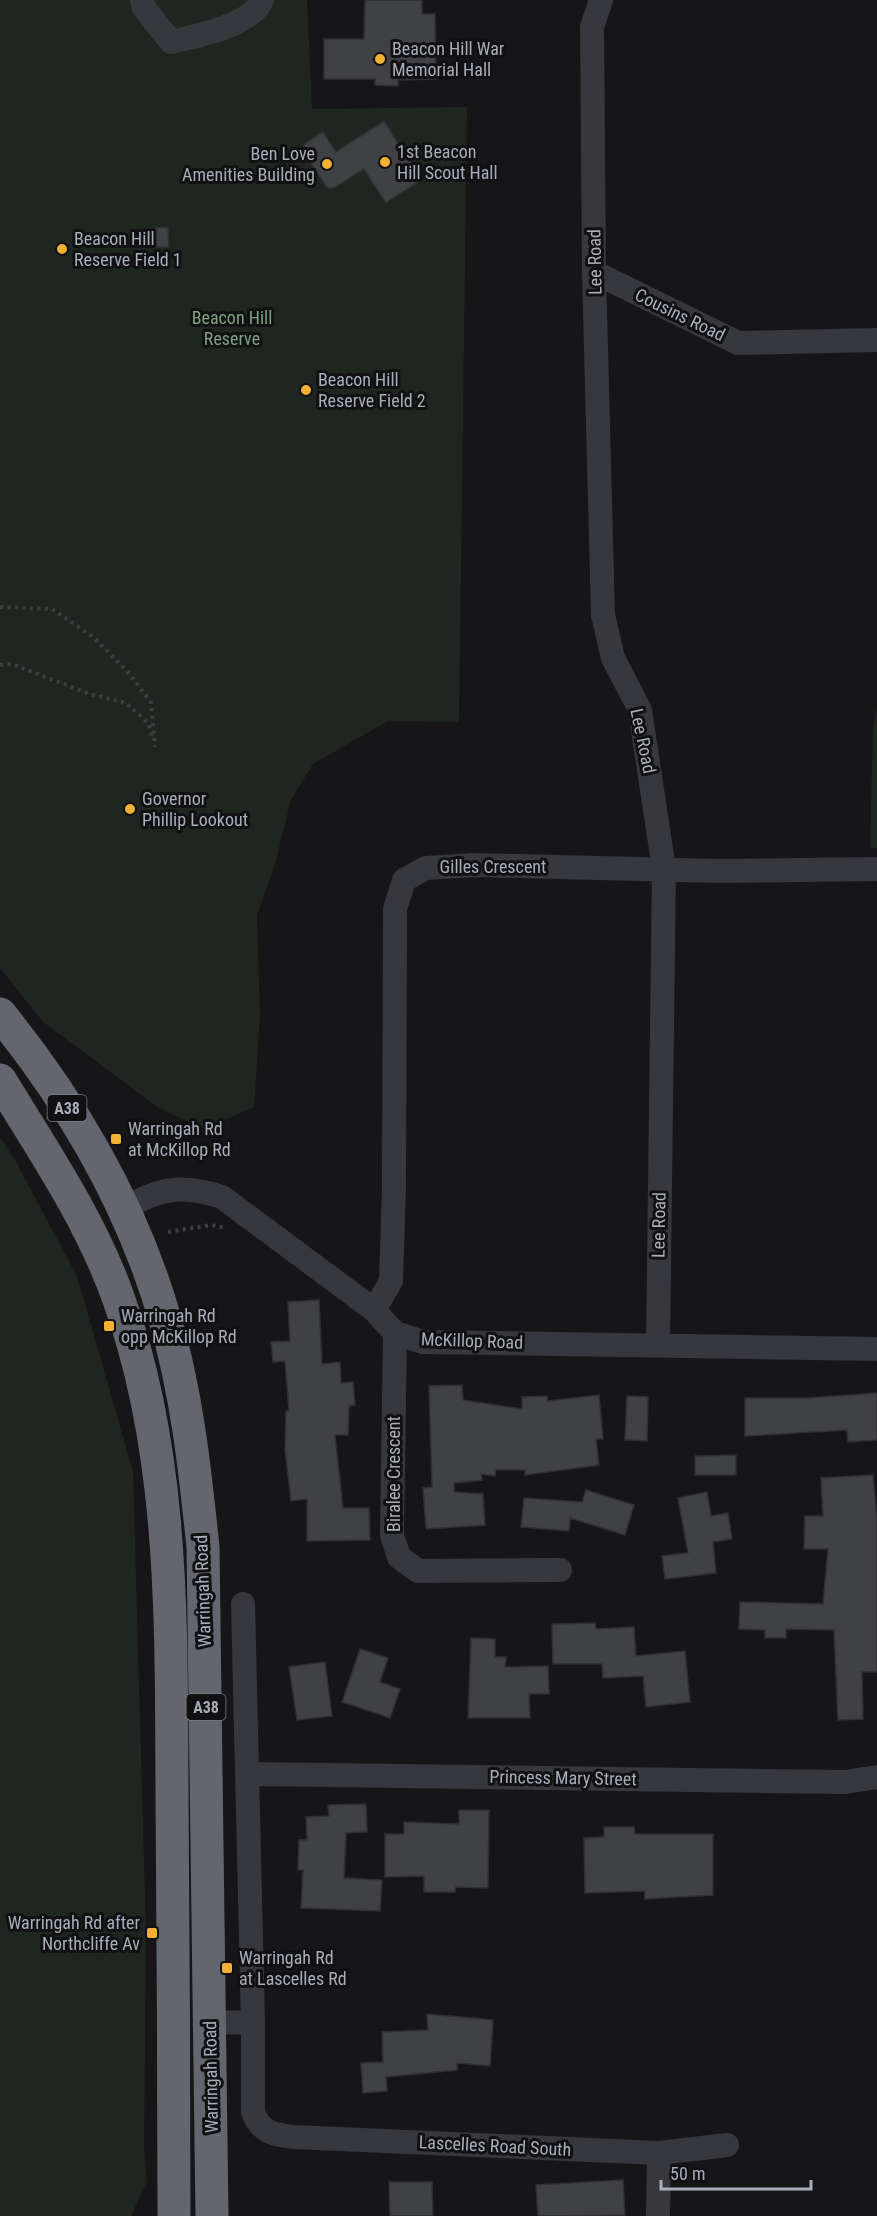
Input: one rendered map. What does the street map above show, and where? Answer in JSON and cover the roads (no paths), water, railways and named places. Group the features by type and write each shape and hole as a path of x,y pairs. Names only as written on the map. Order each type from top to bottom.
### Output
{"highway":[{"name":"Warringah Road","path":"0,1014 54,1087 90,1145 123,1209 165,1319 181,1382 198,1497 204,1558 212,2216"},
{"name":"Warringah Road","path":"0,1080 89,1228 118,1295 139,1368 157,1459 171,1604 174,2216"},
{"name":"McKillop Road","path":"89,1228 123,1209"}],"street":[{"path":"142,0 144,8 171,42 219,31 259,8 262,0"},
{"name":"Lee Road","path":"601,0 592,27 594,272 603,615 613,658 640,710 664,869 658,1345"},
{"name":"Cousins Road","path":"594,272 738,343 877,340"},
{"name":"Gilles Crescent","path":"374,1310 391,1281 394,1175 395,909 404,880 426,868 473,864 718,871 877,868"},
{"name":"McKillop Road","path":"123,1209 145,1197 171,1190 194,1189 222,1197 374,1310 395,1333 423,1342 877,1349"},
{"name":"Biralee Crescent","path":"395,1333 392,1535 399,1557 418,1571 561,1570"},
{"path":"210,2023 253,2022 249,1774 243,1604"},
{"name":"Princess Mary Street","path":"249,1774 845,1782 877,1778"},
{"name":"Lascelles Road South","path":"253,2022 253,2112 257,2124 264,2130 294,2137 659,2153 727,2145"},
{"path":"658,2216 659,2153"}],"place":[{"name":"Beacon Hill War Memorial Hall","path":"380,59"},
{"name":"1st Beacon Hill Scout Hall","path":"385,162"},
{"name":"Ben Love Amenities Building","path":"327,164"},
{"name":"Beacon Hill Reserve Field 1","path":"62,249"},
{"name":"Beacon Hill Reserve Field 2","path":"306,390"},
{"name":"Governor Phillip Lookout","path":"130,809"},
{"name":"Warringah Rd at McKillop Rd","path":"116,1139"},
{"name":"Warringah Rd opp McKillop Rd","path":"109,1326"},
{"name":"Warringah Rd after Northcliffe Av","path":"152,1933"},
{"name":"Warringah Rd at Lascelles Rd","path":"227,1968"}],"park label":[{"name":"Beacon Hill Reserve","path":"232,328"}]}
